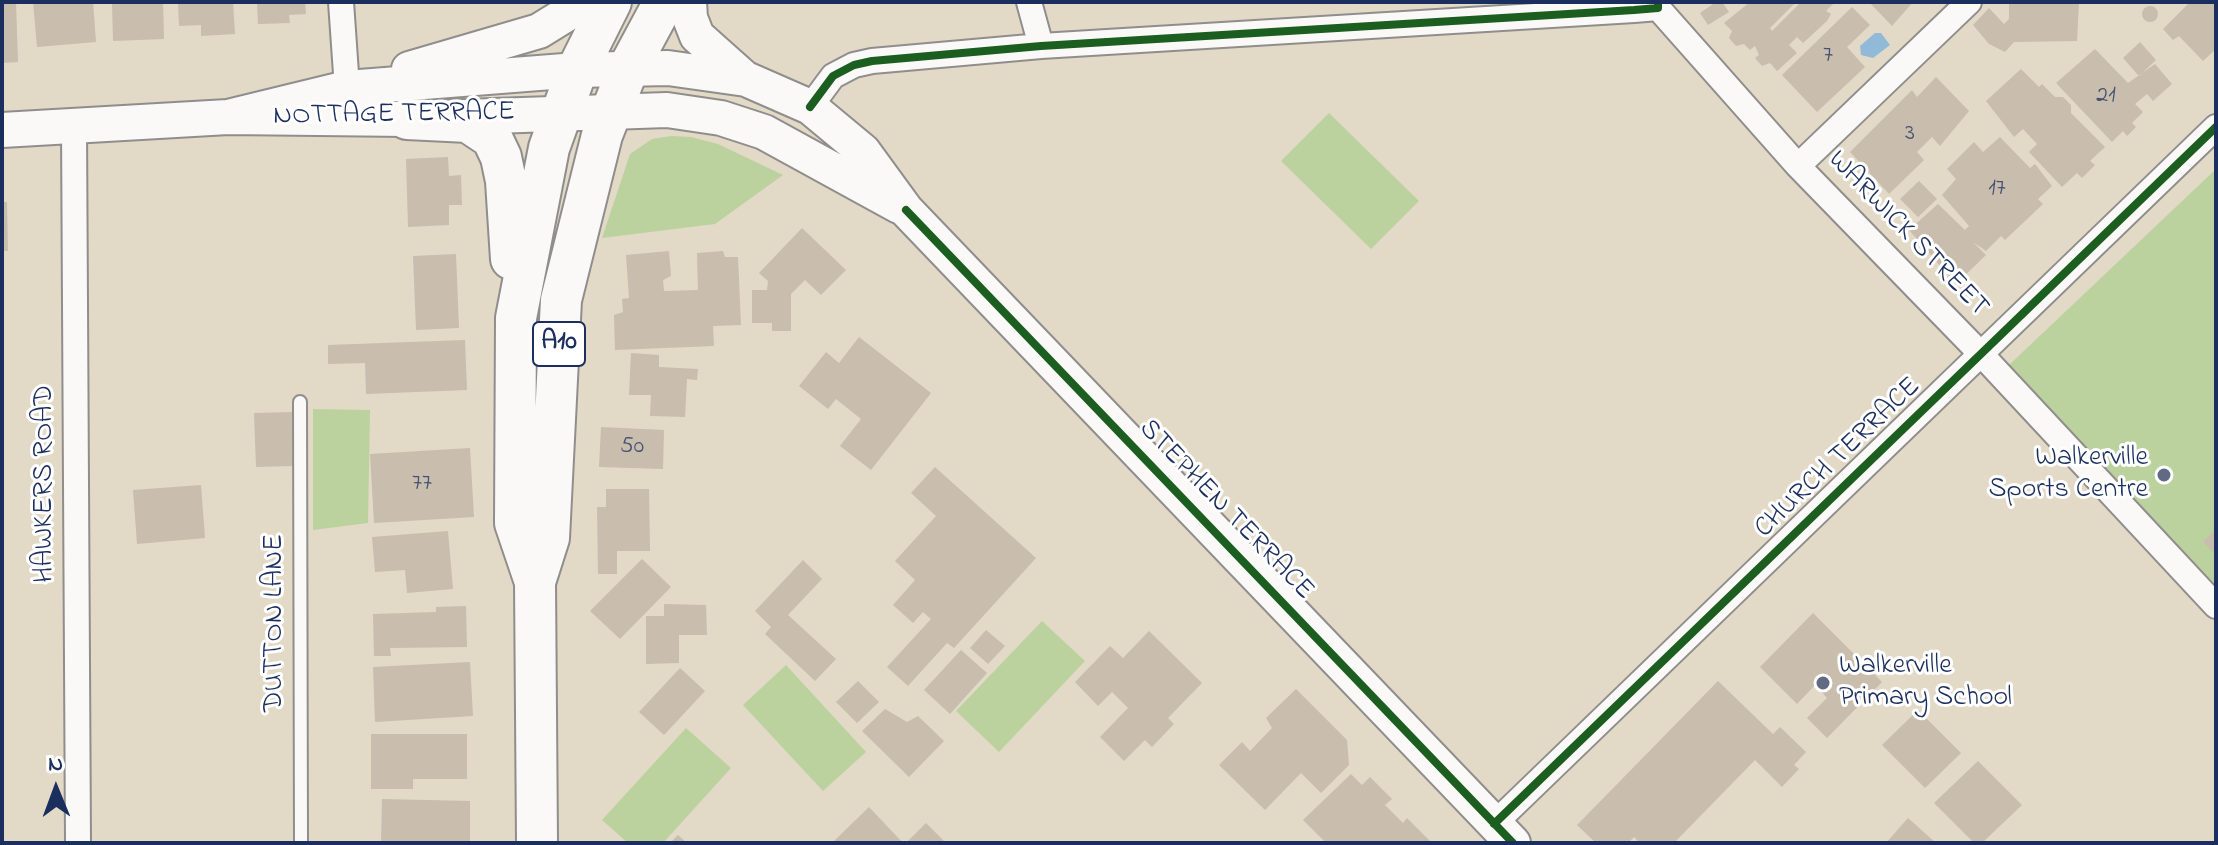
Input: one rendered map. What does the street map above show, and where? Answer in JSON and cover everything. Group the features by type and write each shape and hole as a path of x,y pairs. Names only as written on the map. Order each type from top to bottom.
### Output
{"highway":[{"name":"A10","path":"535,582 515,523 516,318 545,160 577,70 611,2"},
{"name":"A10","path":"537,843 535,582 549,538 561,300 593,162 610,111 628,69 664,2"},
{"path":"407,119 468,122 482,128 498,148 506,181 516,318"}],"main road":[{"path":"347,88 539,31 586,2"},
{"path":"689,2 690,18 697,36 746,79"},
{"name":"NOTTAGE TERRACE","path":"228,117 347,88 577,70 628,69"},
{"name":"STEPHEN TERRACE","path":"628,69 684,69 746,79 810,107 863,151 906,210 1503,833"},
{"name":"STEPHEN TERRACE","path":"610,111 667,110 742,123 794,147 906,210"},
{"name":"NOTTAGE TERRACE","path":"2,130 228,117 407,119 610,111"}],"street":[{"path":"341,2 347,88"},
{"path":"1029,2 1041,46"},
{"path":"1798,166 1969,2"},
{"path":"810,107 833,76 854,65 1041,46 1569,8 1658,5"},
{"name":"WARWICK STREET","path":"1658,5 1798,166 1980,353 2216,606"},
{"name":"HAWKERS ROAD","path":"74,125 78,843"},
{"name":"CHURCH TERRACE","path":"1503,833 1980,353 2216,127"}],"lane":[{"name":"DUTTON LANE","path":"300,402 301,843"}],"green space":[{"path":"1329,113 1419,201 1371,249 1281,161"},
{"path":"671,136 718,144 783,175 715,224 602,238 630,154 652,139"},
{"name":"Walkerville Sports Centre","path":"2216,169 2216,585 2008,366"},
{"path":"313,409 370,410 368,523 313,530"},
{"path":"1042,621 1085,661 999,752 956,711"},
{"path":"786,665 866,752 823,791 743,705"},
{"path":"686,728 731,768 663,843 628,843 602,820"}],"water":[{"path":"1875,33 1881,33 1890,45 1873,58 1861,55 1860,46"}],"building":[{"path":"2,2 16,2 18,62 2,63"},
{"path":"33,2 93,2 96,42 37,47"},
{"path":"112,2 163,2 164,39 113,41"},
{"path":"178,2 233,2 235,34 201,36 201,25 179,26"},
{"path":"257,2 305,2 306,14 289,15 290,23 258,24"},
{"path":"1716,2 1722,2 1729,12 1708,25 1700,13"},
{"path":"1750,2 1796,2 1770,28 1772,31 1801,2 1835,2 1826,11 1831,14 1827,21 1803,43 1797,37 1789,45 1797,53 1777,71 1770,63 1762,66 1755,58 1759,55 1755,46 1750,50 1744,44 1736,46 1729,38 1732,31 1724,23"},
{"path":"1869,2 1913,2 1892,26"},
{"path":"2009,2 2079,2 2077,41 2014,42 2005,52 1989,44 1973,25 1989,8 2004,24 2009,19"},
{"path":"2190,2 2216,2 2216,49 2203,61 2179,36 2173,40 2163,29"},
{"path":"2147,6 2153,6 2158,14 2156,20 2147,22 2142,17 2142,11"},
{"path":"1852,7 1870,25 1847,47 1865,67 1817,112 1782,75"},
{"path":"2140,42 2156,60 2139,76 2123,58"},
{"path":"2095,49 2128,83 2155,64 2172,84 2153,101 2147,94 2135,104 2143,112 2132,123 2136,127 2127,136 2123,131 2112,142 2056,83"},
{"path":"2021,69 2039,87 2042,84 2055,97 2063,97 2071,105 2071,113 2105,147 2090,161 2095,165 2082,178 2077,173 2062,187 2029,152 2037,144 2023,129 2014,137 1986,101"},
{"path":"1936,77 1969,111 1940,146 1932,137 1917,152 1924,160 1889,194 1850,152 1912,90 1917,97"},
{"path":"2000,137 2030,168 2035,164 2052,186 2038,199 2043,204 2005,240 2001,236 1986,251 1973,242 1986,255 1956,284 1909,230 1938,204 1965,230 1969,226 1942,195 1956,179 1947,169 1974,142 1983,152"},
{"path":"448,157 449,176 461,175 462,205 449,205 449,225 408,227 406,159"},
{"path":"1919,181 1937,199 1918,217 1900,199"},
{"path":"2,202 7,202 8,251 2,251"},
{"path":"802,228 846,270 821,295 805,280 791,294 791,331 772,331 772,323 752,323 752,290 767,290 768,281 759,273"},
{"path":"669,251 671,276 663,280 664,291 698,290 697,253 723,251 725,257 738,257 741,325 713,326 714,346 615,350 614,315 623,312 622,299 629,298 626,255"},
{"path":"456,254 459,328 416,330 413,256"},
{"path":"859,337 931,393 871,470 840,446 861,419 836,399 828,409 799,386 826,352 839,363"},
{"path":"465,340 467,390 366,394 365,363 328,364 328,345"},
{"path":"631,353 659,355 659,367 698,369 697,380 687,379 685,417 650,416 651,395 629,395"},
{"path":"292,412 294,466 256,467 254,413"},
{"path":"601,427 664,430 663,469 599,467"},
{"path":"470,448 474,517 374,523 370,454"},
{"path":"935,467 1036,558 954,648 947,643 908,686 887,667 931,619 923,612 913,623 893,605 915,580 895,561 936,516 911,493"},
{"path":"201,485 205,538 137,544 133,490"},
{"path":"606,489 649,489 650,551 617,551 617,574 598,574 597,507 606,507"},
{"path":"2216,529 2216,555 2203,542"},
{"path":"448,531 453,589 407,593 405,570 375,572 372,537"},
{"path":"642,559 671,587 620,639 590,611"},
{"path":"803,560 822,579 788,615 836,659 815,681 765,634 771,627 755,611"},
{"path":"664,604 706,605 707,635 679,635 679,663 646,664 646,616 664,616"},
{"path":"466,606 467,647 390,648 391,656 374,656 373,614 436,612 436,607"},
{"path":"1813,613 1882,682 1827,738 1807,718 1827,698 1815,685 1797,704 1760,667"},
{"path":"986,630 1005,646 988,664 970,648"},
{"path":"1149,631 1202,683 1168,718 1174,724 1152,747 1145,740 1124,761 1100,737 1128,708 1112,692 1098,706 1075,682 1110,646 1123,658"},
{"path":"961,650 987,673 950,714 924,690"},
{"path":"470,662 473,716 375,722 373,667"},
{"path":"680,668 705,691 664,735 639,712"},
{"path":"858,681 879,702 857,723 836,702"},
{"path":"1718,681 1773,734 1780,727 1806,752 1794,765 1799,769 1782,787 1755,760 1674,843 1640,843 1634,837 1628,843 1596,843 1577,825"},
{"path":"1296,689 1347,740 1349,765 1321,793 1301,773 1265,810 1219,765 1242,742 1250,751 1272,728 1266,718"},
{"path":"885,709 907,722 918,716 944,741 909,777 862,731"},
{"path":"1918,710 1961,753 1925,788 1882,745"},
{"path":"371,734 467,734 467,779 413,779 413,789 371,789"},
{"path":"1978,761 2022,805 1982,843 1974,843 1934,803"},
{"path":"1351,774 1362,785 1370,777 1392,799 1385,805 1403,823 1407,818 1432,843 1326,843 1303,820"},
{"path":"382,799 470,801 470,843 381,843"},
{"path":"869,807 903,843 833,842"},
{"path":"1908,818 1936,843 1886,843"},
{"path":"926,823 946,843 906,843"},
{"path":"678,835 687,843 670,843"}],"cycle path":[{"path":"810,107 833,76 854,65 872,61 1041,46 1634,10 1658,8 1658,2"},
{"path":"1494,824 2216,127"},
{"path":"906,210 1513,843"}],"place":[{"name":"Walkerville Sports Centre","path":"2164,475"},
{"name":"Walkerville Primary School","path":"1823,683"}]}
